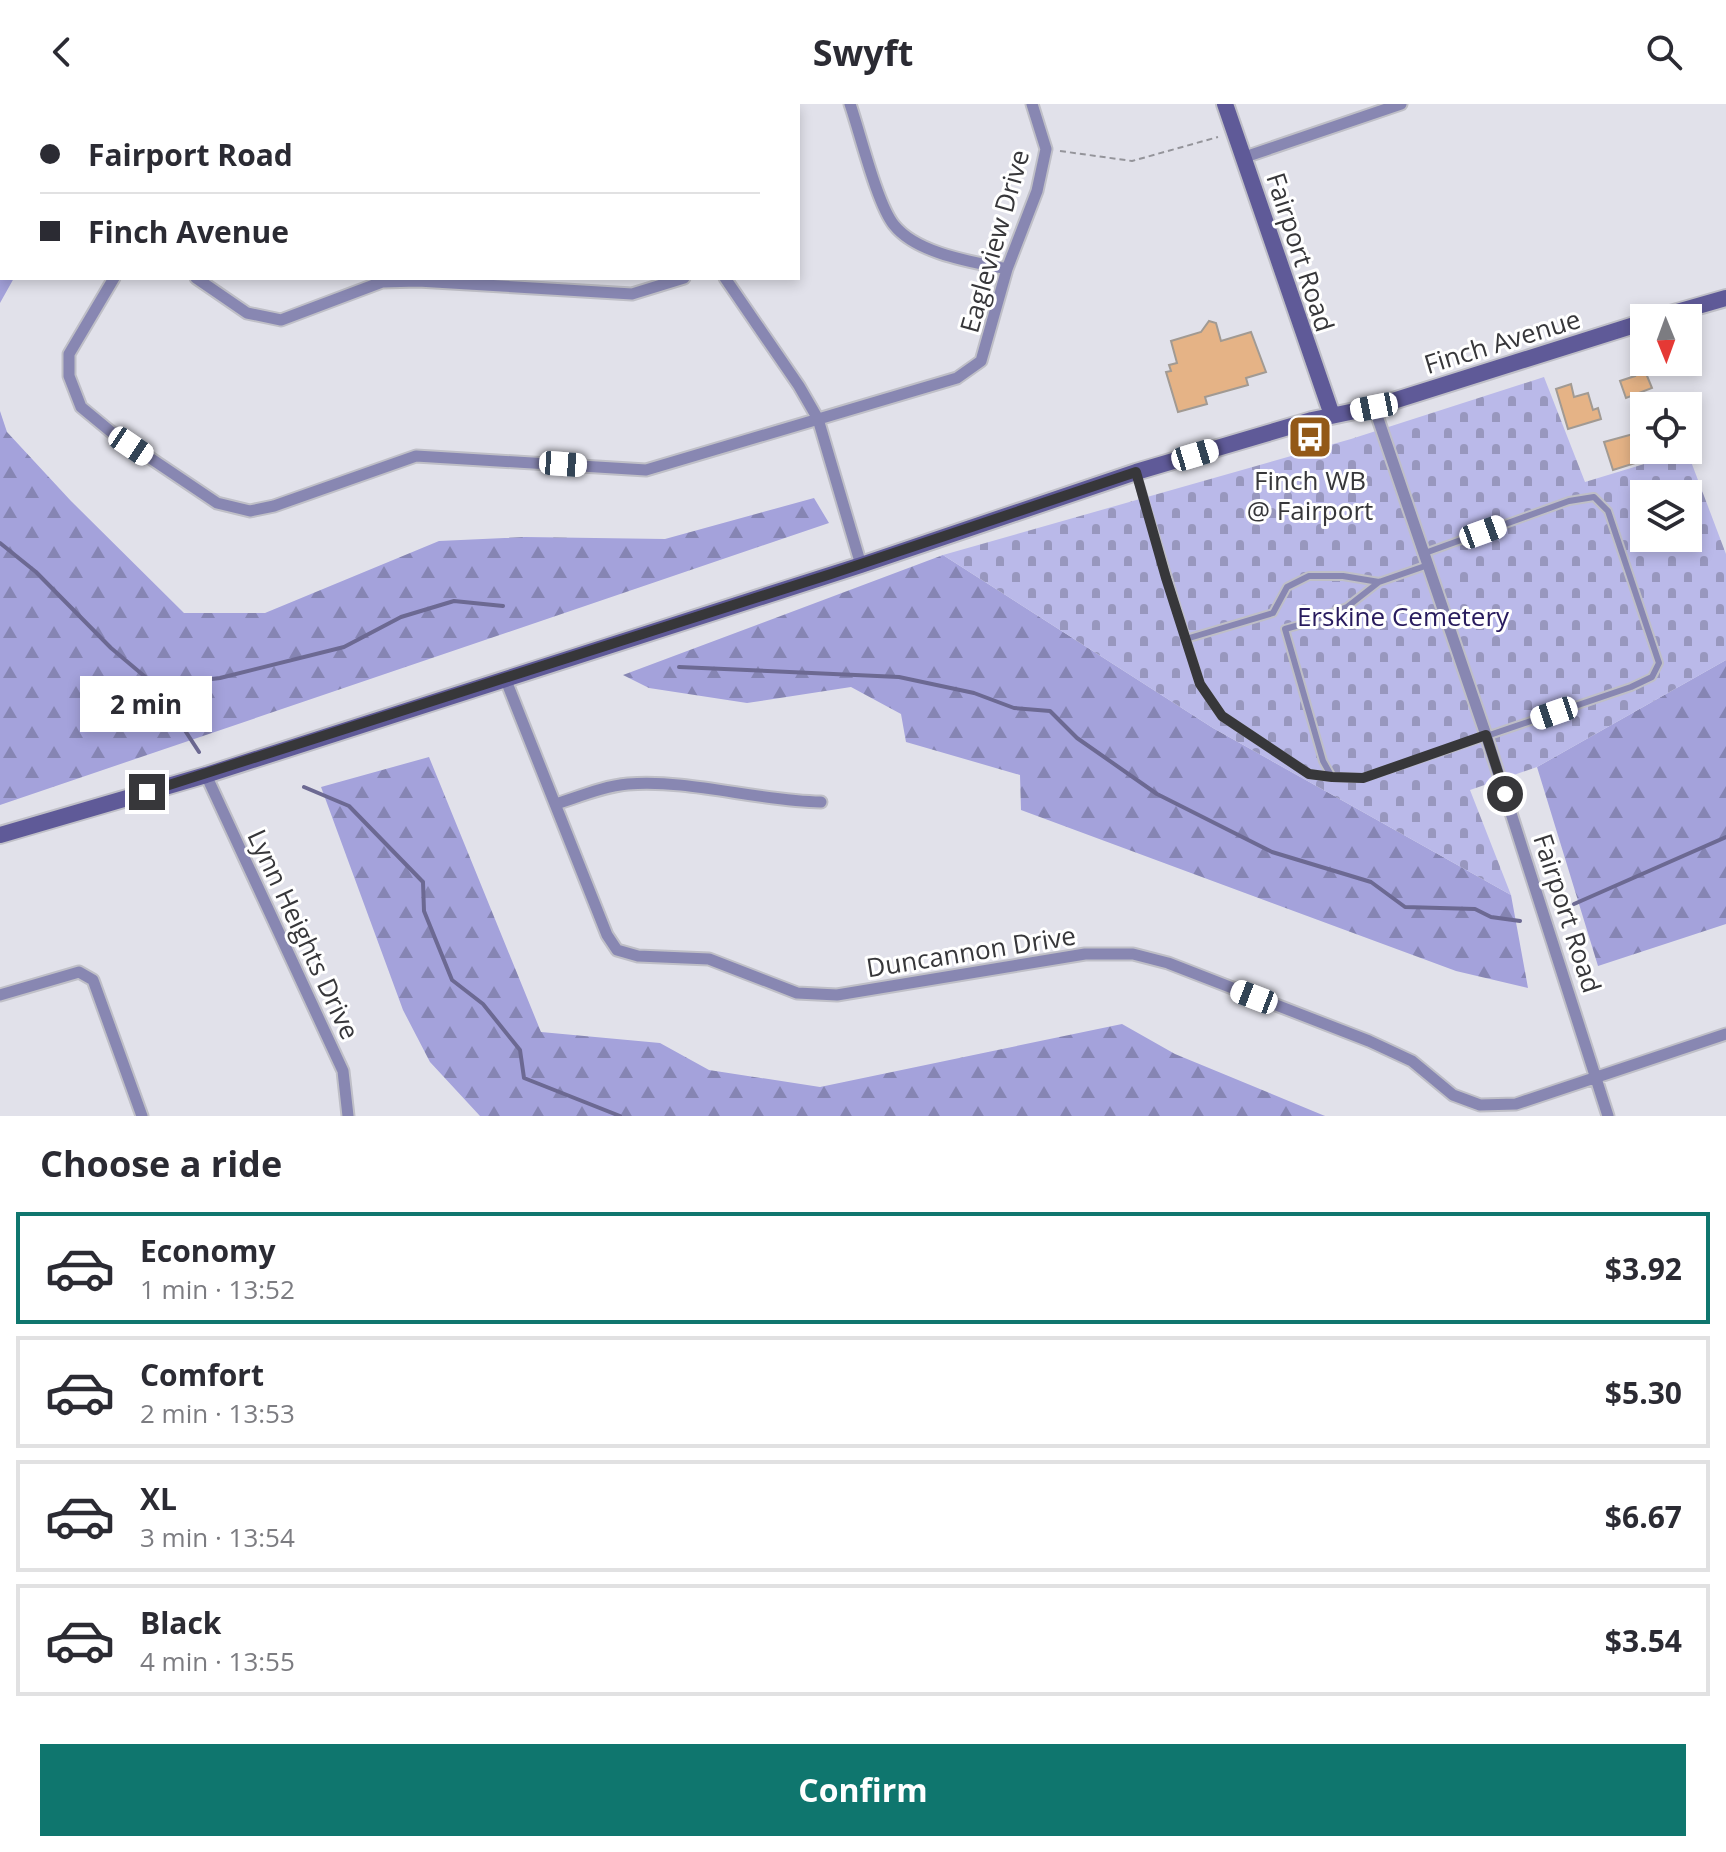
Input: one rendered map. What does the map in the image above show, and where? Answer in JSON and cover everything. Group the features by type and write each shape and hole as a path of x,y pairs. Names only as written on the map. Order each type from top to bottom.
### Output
{"main road":[{"name":"Fairport Road","path":"1225,104 1332,415"},
{"path":"1702,305 1726,298"},
{"name":"Finch Avenue","path":"0,835 206,775 861,565 1136,472 1332,415 1374,407 1630,326"}],"street":[{"path":"850,104 880,196 894,226 925,248 1007,269"},
{"name":"Eagleview Drive","path":"113,280 69,354 69,376 81,407 110,431 217,503 250,511 274,506 416,456 646,470 957,378 981,361 1007,269 1037,191 1046,149 1032,104"},
{"path":"1245,157 1401,104"},
{"path":"199,280 247,313 281,320 382,282 418,281 632,294 678,280"},
{"path":"726,280 818,419 861,565"},
{"name":"Fairport Road","path":"1374,407 1486,735 1608,1116"},
{"name":"Duncannon Drive","path":"505,678 607,935 617,950 638,956 709,959 797,993 837,995 1085,954 1133,954 1168,963 1369,1041 1412,1061 1453,1095 1480,1105 1516,1104 1726,1034"},
{"name":"Lynn Heights Drive","path":"206,775 343,1071 348,1116"},
{"path":"556,804 625,784 663,784 784,801 821,802"},
{"path":"0,995 79,972 93,980 142,1116"}],"lane":[{"path":"1136,472 1200,684 1222,716 1309,774 1363,778 1631,687 1652,677 1659,663 1608,511 1594,497 1569,501 1427,559 1379,582 1347,607 1285,629"},
{"path":"1186,639 1273,613 1287,587 1309,576 1343,576 1379,582"},
{"path":"1273,613 1285,629 1323,761 1332,777"}],"path":[{"path":"1046,149 1132,161 1235,132"}],"green space":[{"path":"0,280 13,280 0,303"},
{"name":"Erskine Cemetery","path":"1544,377 1585,482 1644,464 1692,464 1698,480 1630,480 1630,552 1702,552 1702,491 1726,554 1726,660 1537,767 1470,790 1511,895 1213,728 943,555 1351,439"},
{"path":"0,411 7,432 71,501 184,613 265,613 439,541 525,537 665,539 814,498 829,523 0,805"},
{"path":"943,555 1213,728 1511,895 1528,988 1456,971 1021,810 1020,775 906,742 901,714 851,687 747,703 649,688 623,675"},
{"path":"1726,660 1726,924 1598,966 1537,767"},
{"path":"429,757 541,1032 660,1043 709,1070 820,1087 1122,1024 1175,1054 1325,1116 480,1116 430,1062 403,1010 321,787"}],"building":[{"path":"1209,321 1216,323 1221,341 1251,332 1266,372 1246,378 1248,385 1205,397 1207,404 1178,412 1166,372 1171,371 1169,365 1177,363 1171,341 1201,332"},
{"path":"1647,376 1652,388 1630,392 1630,396 1626,398 1620,381"},
{"path":"1571,384 1574,397 1588,393 1593,410 1598,408 1601,419 1568,429 1556,389"},
{"path":"1630,435 1632,464 1613,470 1604,442"}],"waterway":[{"path":"0,543 36,572 111,648 156,686 199,752"},
{"path":"156,686 220,678 344,647 401,617 454,601 503,606"},
{"path":"679,667 899,677 974,693 1014,708 1050,711 1077,738 1157,794 1272,852 1371,882 1405,907 1475,909 1491,917 1520,921"},
{"path":"304,787 349,806 423,882 424,911 452,980 483,1004 520,1050 524,1078 620,1116"},
{"path":"1574,904 1726,837"}],"place":[{"name":"Finch WB @ Fairport","path":"1310,437"}],"route":[{"path":"147,792 831,574 1136,472 1200,684 1222,716 1309,774 1332,777 1363,778 1486,735 1505,794"}]}
